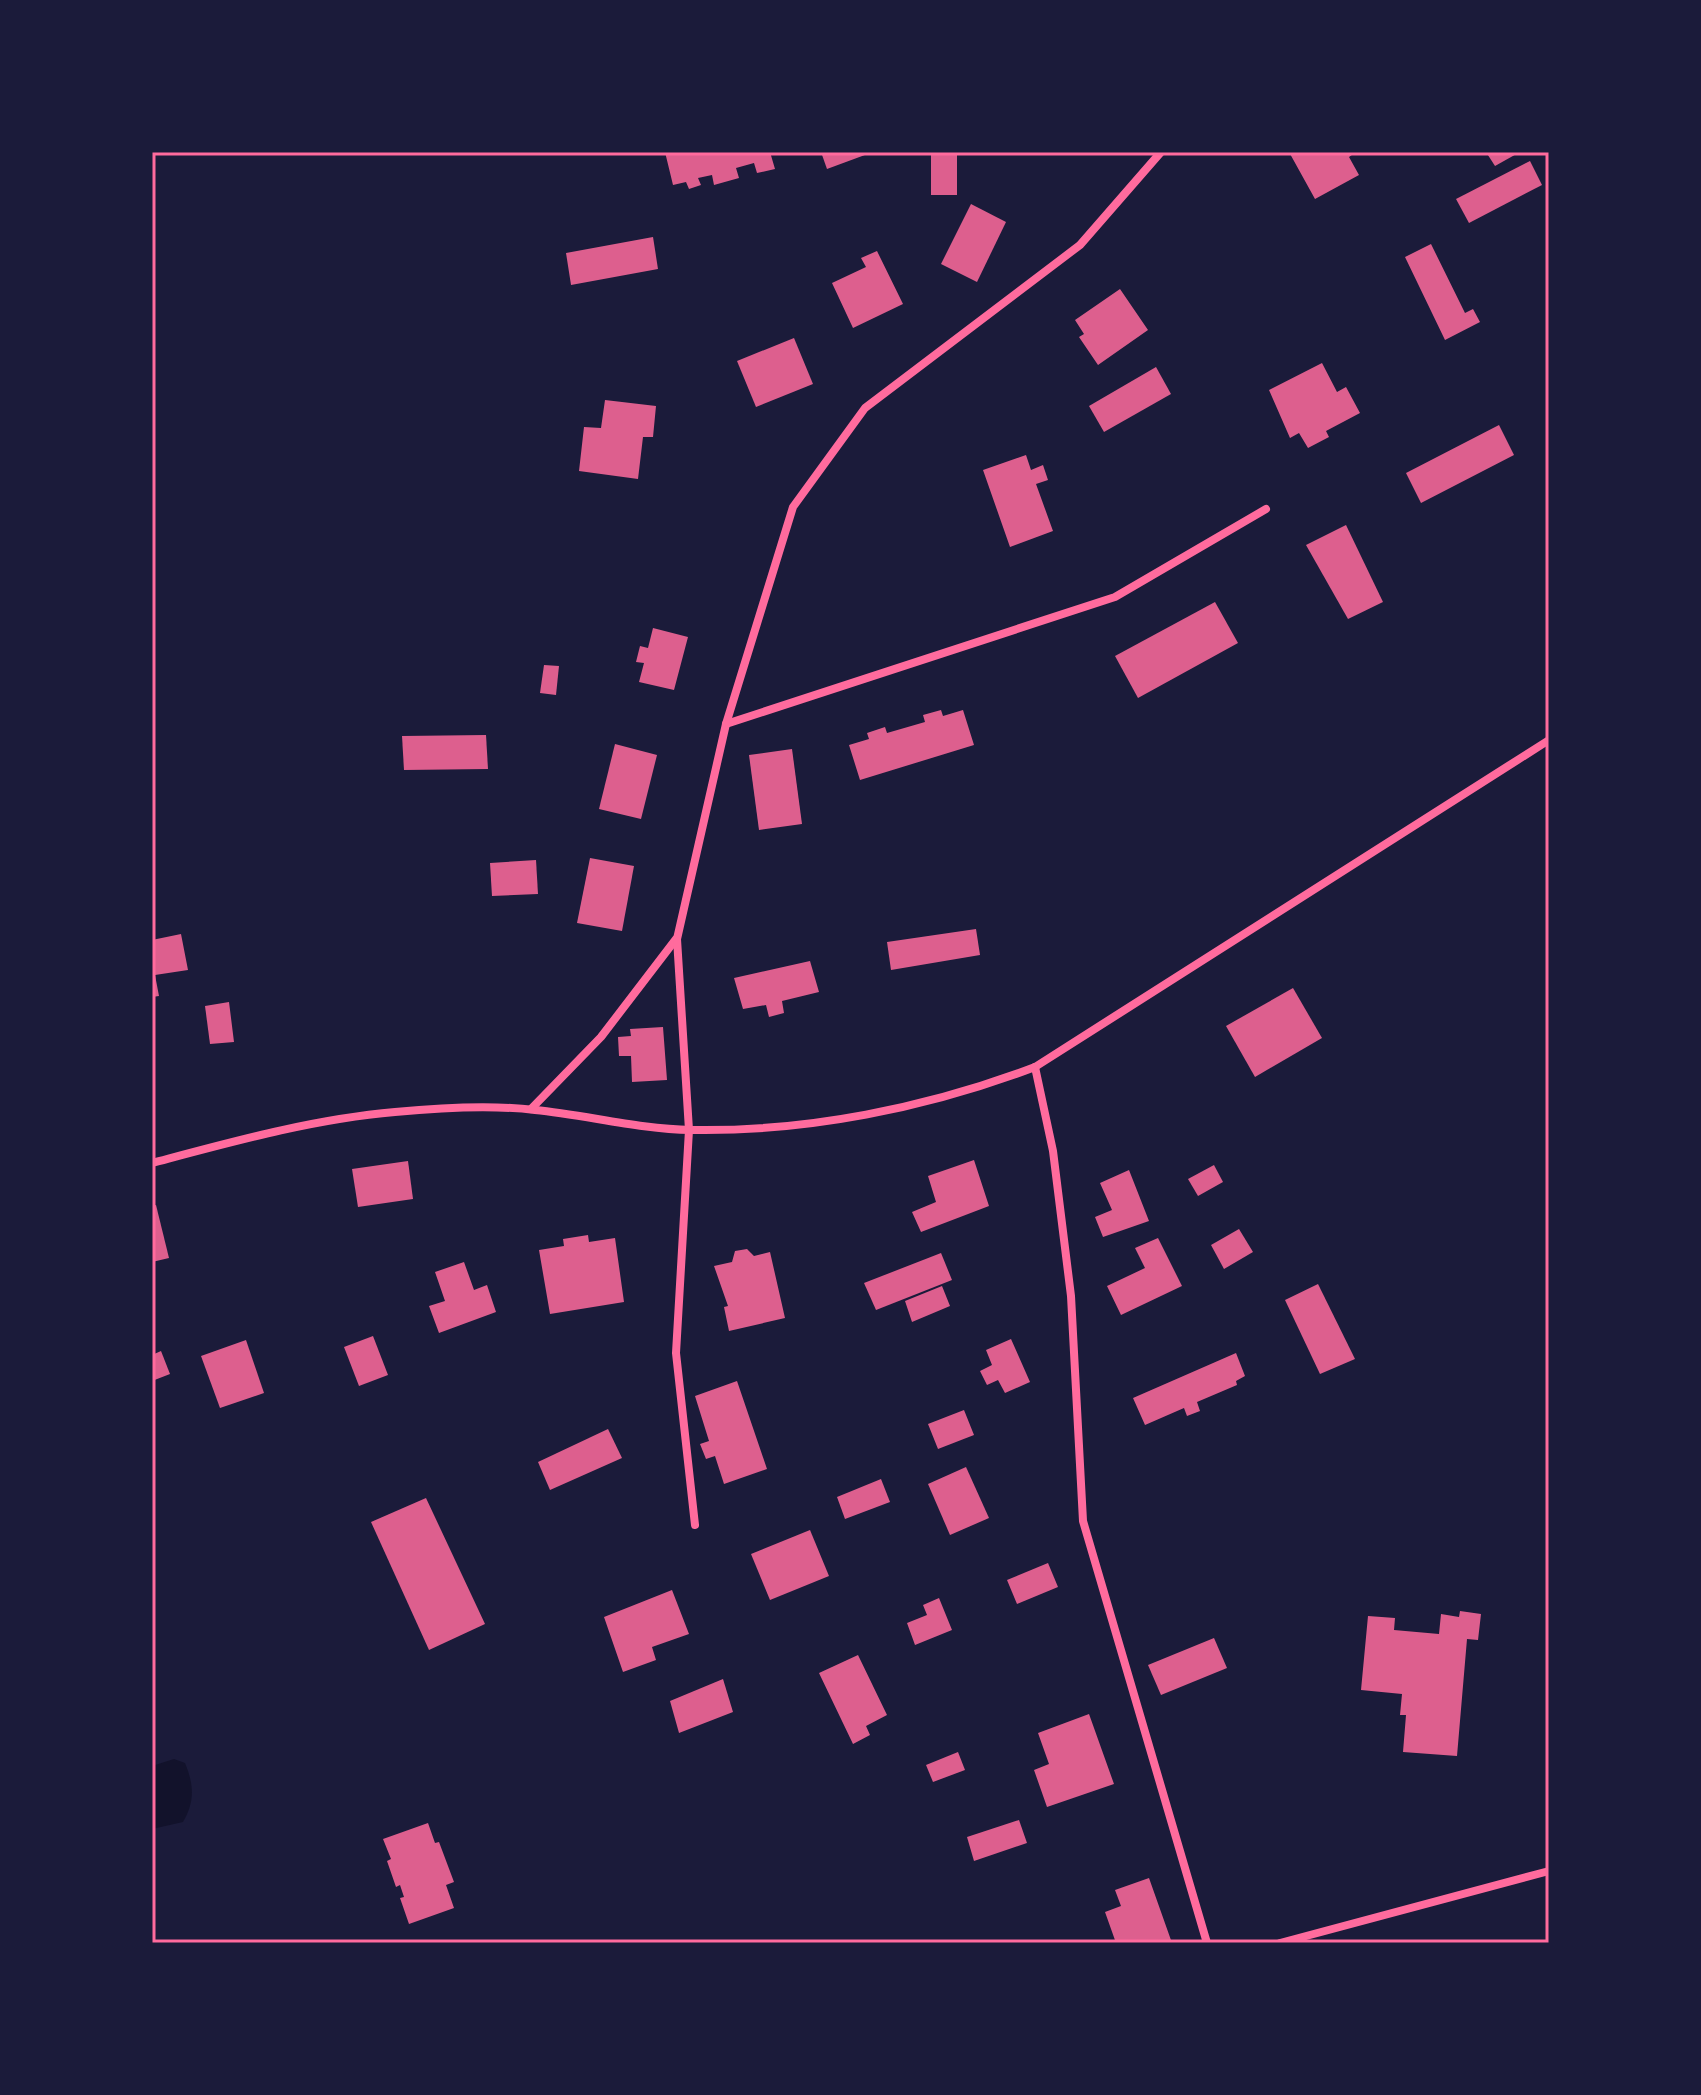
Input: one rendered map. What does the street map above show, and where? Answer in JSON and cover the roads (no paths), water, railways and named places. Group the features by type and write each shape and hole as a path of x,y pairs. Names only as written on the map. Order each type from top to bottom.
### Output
{"street":[{"path":"695,1525 676,1353 689,1130 677,939 726,724 793,507 865,408 1080,245 1161,152"},
{"path":"726,724 1115,597 1266,509"},
{"path":"152,1163 266,1133 395,1112 531,1109 689,1130 826,1121 970,1092 1035,1067 1549,740"},
{"path":"531,1109 601,1037 677,939"},
{"path":"1035,1067 1053,1151 1071,1296 1083,1521 1207,1943"},
{"path":"1280,1943 1549,1871"}]}
